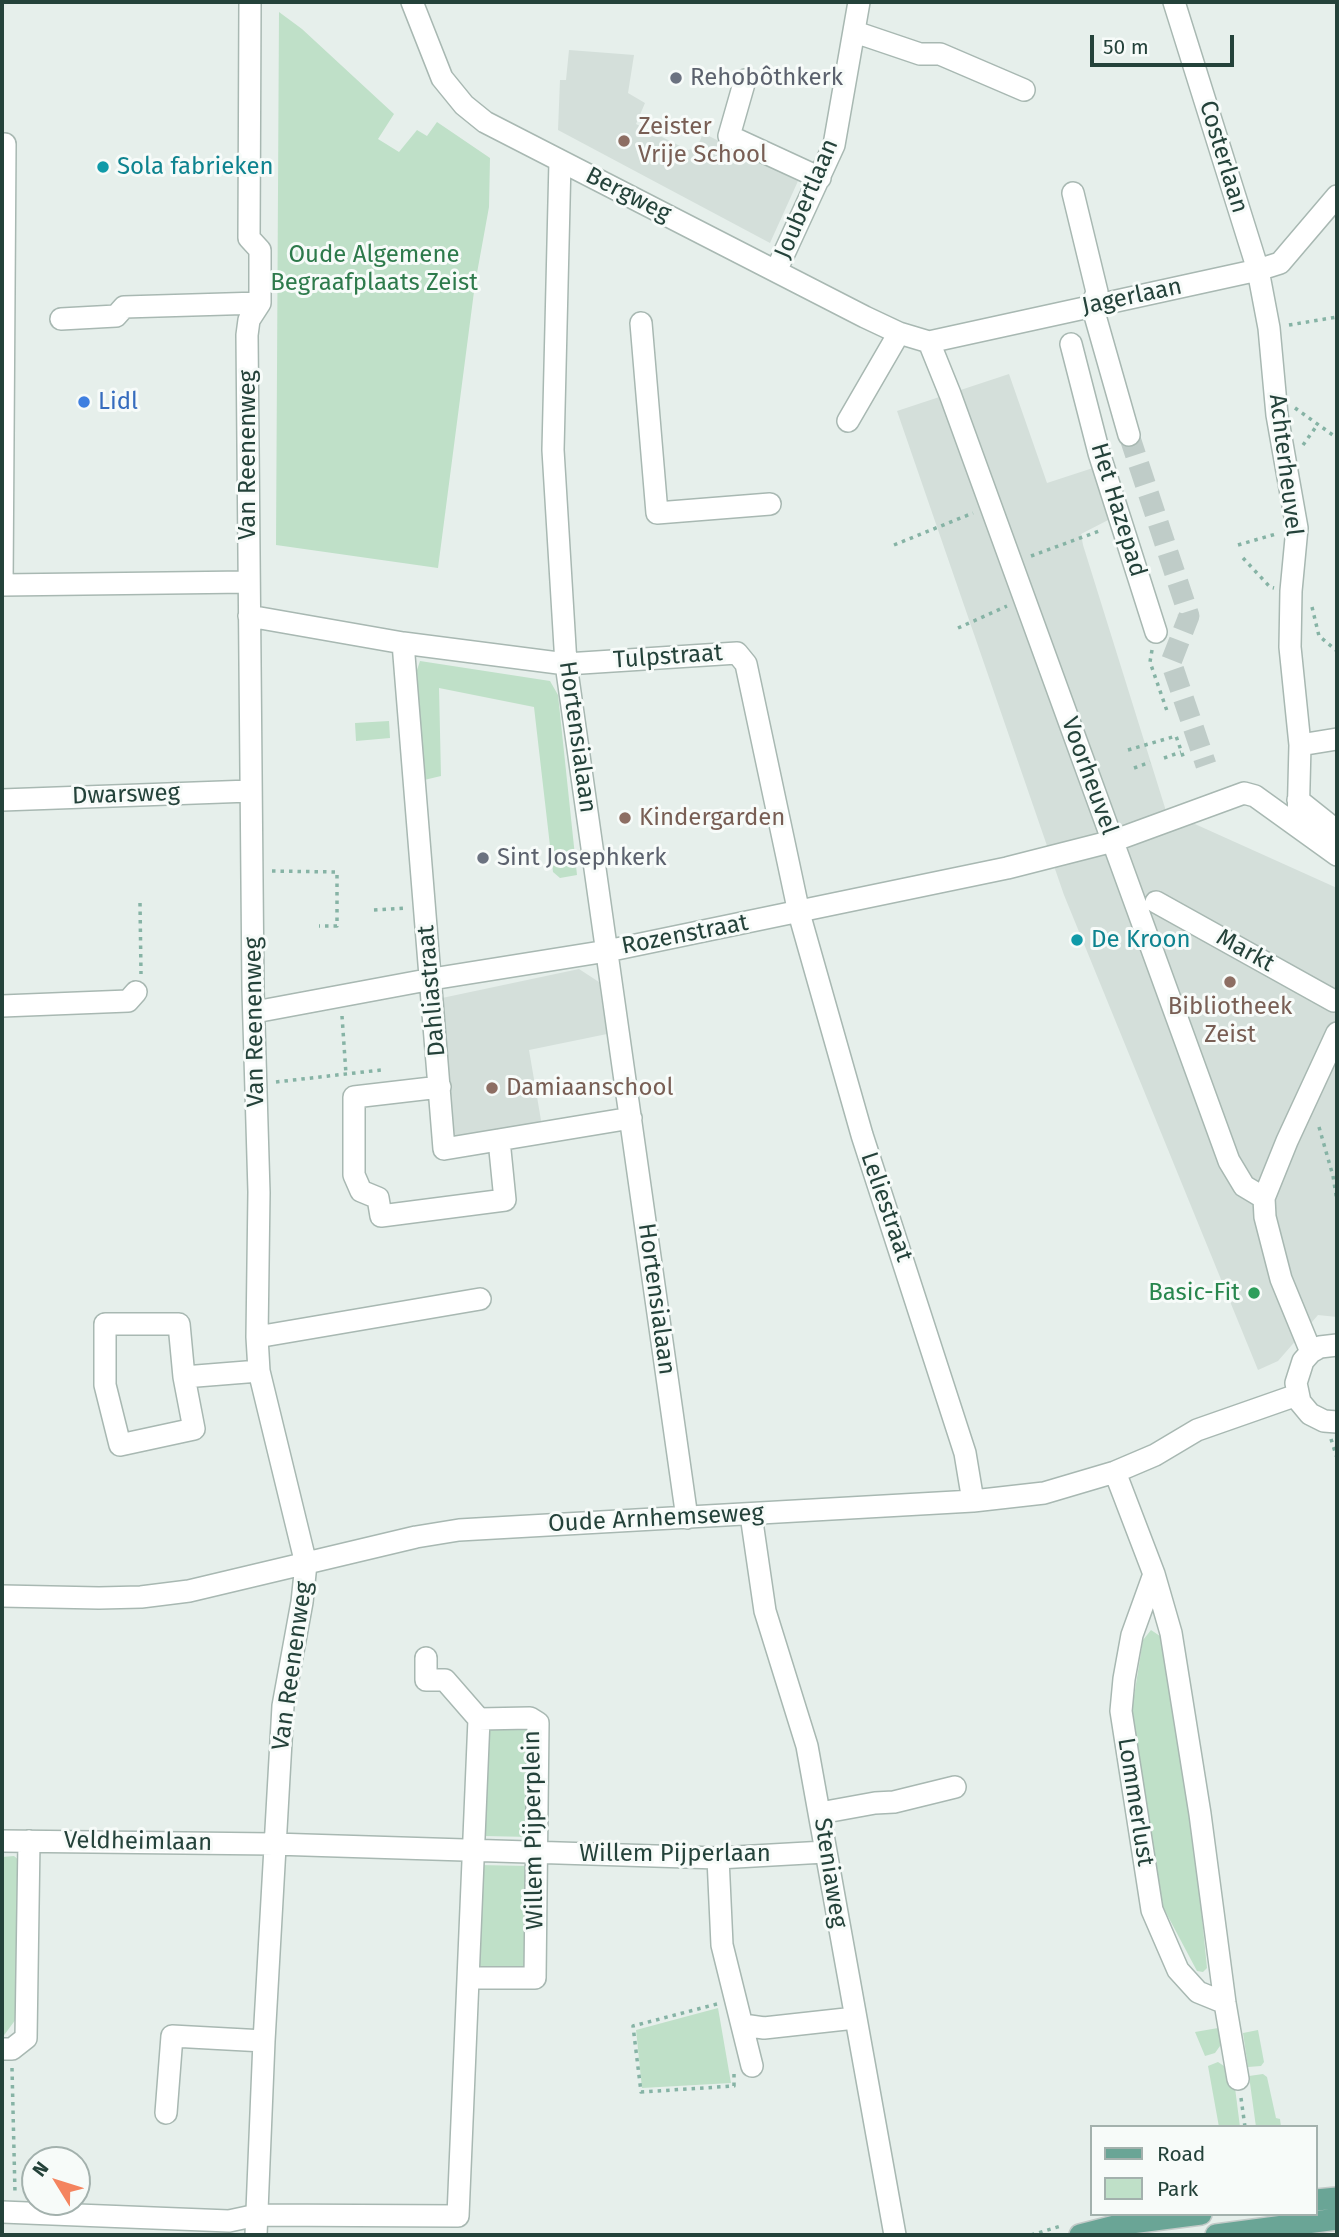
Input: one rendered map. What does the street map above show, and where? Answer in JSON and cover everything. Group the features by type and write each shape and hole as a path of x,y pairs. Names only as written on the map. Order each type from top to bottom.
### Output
{"main road":[{"path":"1318,2200 1337,2198"},
{"path":"1080,2235 1122,2219 1169,2228 1196,2216"},
{"path":"1216,2235 1337,2218"}],"street":[{"name":"Van Reenenweg","path":"250,2 249,237 260,250 260,303 249,320 247,335 250,791 259,1192 257,1337 259,1371 306,1564 302,1602 283,1706 264,2041 257,2225"},
{"name":"Bergweg","path":"412,2 442,78 464,105 485,122 899,333"},
{"name":"Joubertlaan","path":"776,271 834,145 859,2"},
{"name":"Costerlaan","path":"1179,3 1258,270"},
{"path":"855,32 920,54 940,54 1024,90"},
{"path":"746,80 729,136 820,178"},
{"path":"5,144 2,585 248,582"},
{"name":"Hortensialaan","path":"559,161 554,450 566,664 687,1518"},
{"path":"1073,193 1097,292 1093,305 1129,435"},
{"name":"Jagerlaan","path":"899,333 929,342 1258,270 1280,263 1337,196"},
{"name":"Achterheuvel","path":"1258,270 1269,328 1275,397 1297,528 1291,591 1290,647 1300,744 1298,824"},
{"path":"61,319 116,316 124,307 260,303"},
{"path":"641,323 657,513 770,504"},
{"path":"848,421 899,333"},
{"name":"Voorheuvel","path":"929,342 1229,1161 1244,1186 1264,1198"},
{"name":"Het Hazepad","path":"1071,344 1121,523 1156,632"},
{"path":"1082,389 1112,381"},
{"name":"Tulpstraat","path":"249,616 403,643 566,664 737,653 746,664 799,913"},
{"name":"Dahliastraat","path":"403,643 444,1149 631,1118"},
{"path":"1300,744 1337,739"},
{"name":"Dwarsweg","path":"2,800 250,791"},
{"name":"Rozenstraat","path":"255,1012 432,979 607,951 1007,868 1113,841 1244,793 1255,796 1298,824 1337,855"},
{"path":"1298,800 1337,831"},
{"name":"Markt","path":"1156,902 1334,1001"},
{"name":"Leliestraat","path":"799,913 862,1135 965,1453 973,1502"},
{"path":"2,1006 128,1001 139,985"},
{"path":"1311,1352 1281,1279 1265,1217 1264,1198 1282,1150 1337,1033"},
{"path":"440,1087 354,1097 354,1175 361,1191 378,1198 381,1216 505,1200 499,1140"},
{"path":"257,1337 480,1299"},
{"path":"105,1324 179,1325 184,1377 194,1429 120,1445 105,1385 105,1324"},
{"path":"1337,1345 1320,1347 1303,1361 1298,1371 1297,1395 1311,1414 1324,1421 1337,1422"},
{"path":"184,1377 259,1371"},
{"name":"Oude Arnhemseweg","path":"2,1596 141,1597 189,1591 416,1537 459,1530 973,1502 1044,1493 1115,1472 1155,1455 1197,1430 1297,1395"},
{"path":"1115,1472 1154,1574 1171,1633 1238,2079"},
{"name":"Steniaweg","path":"751,1515 765,1611 807,1746 895,2235"},
{"name":"Lommerlust","path":"1154,1574 1132,1635 1121,1711 1152,1910 1178,1970 1198,1992 1225,2003"},
{"path":"426,1658 426,1680 445,1680 479,1719 458,2235"},
{"name":"Willem Pijperplein","path":"470,1978 535,1979 538,1723 530,1718 479,1719"},
{"path":"820,1813 894,1802 955,1787"},
{"name":"Veldheimlaan","path":"2,1840 274,1844"},
{"path":"7,2049 26,2038 29,1841"},
{"name":"Willem Pijperlaan","path":"274,1844 718,1858 825,1852"},
{"path":"718,1858 722,1945 752,2066"},
{"path":"743,2025 764,2028 855,2018"},
{"path":"166,2113 172,2036 264,2041"},
{"path":"8,2212 229,2221 257,2225 458,2214"}],"path":[{"path":"1269,328 1337,317"},
{"path":"1275,397 1286,401 1337,438"},
{"path":"894,545 991,506"},
{"path":"1012,563 1121,523"},
{"path":"1238,545 1256,540"},
{"path":"1243,558 1270,587 1291,591 1311,600 1318,636 1337,651"},
{"path":"958,628 1025,598"},
{"path":"1156,632 1150,662 1167,711"},
{"path":"1128,751 1176,736 1184,760"},
{"path":"1164,758 1181,752"},
{"path":"1134,768 1150,762"},
{"path":"252,871 337,872 337,926 319,926"},
{"path":"139,985 140,903"},
{"path":"374,911 425,906"},
{"path":"341,996 346,1075"},
{"path":"257,1084 381,1070"},
{"path":"1319,1127 1337,1201"},
{"path":"736,1999 633,2026 640,2092 734,2086 734,2072 752,2066"},
{"path":"7,2049 8,2212"},
{"path":"1238,2079 1245,2125"}],"shaded area":[{"name":"Zeister Vrije School","path":"569,50 634,55 628,93 645,103 636,124 688,150 697,148 703,133 798,181 770,243 558,130 560,80 566,80"},
{"path":"1009,374 1047,483 1096,467 1114,517 1081,534 1166,811 1337,888 1337,1317 1318,1315 1278,1361 1258,1370 1064,895 897,411"},
{"name":"Damiaanschool","path":"579,969 599,982 607,1034 529,1050 542,1126 453,1140 442,998"}],"green space":[{"name":"Oude Algemene Begraafplaats Zeist","path":"279,12 302,29 394,114 378,139 399,152 417,130 427,136 437,122 490,158 489,207 475,284 438,568 276,545"},
{"path":"420,661 550,681 558,695 577,875 560,878 553,872 534,707 439,688 441,776 420,781 417,670"},
{"path":"389,721 390,738 356,741 355,723"},
{"path":"1151,1630 1160,1636 1192,1817 1207,1968 1203,1972 1197,1971 1163,1907 1132,1709 1143,1640"},
{"path":"527,1726 531,1734 530,1837 484,1836 486,1733 490,1727"},
{"path":"14,1856 20,1861 16,2019 2,2038 2,1857"},
{"path":"479,1865 527,1866 527,1963 521,1970 490,1972 475,1964"},
{"path":"718,2008 731,2083 642,2088 636,2030"},
{"path":"1218,2028 1225,2039 1215,2053 1205,2056 1195,2032"},
{"path":"1258,2030 1264,2062 1261,2066 1248,2067 1243,2033"},
{"path":"1218,2062 1233,2072 1240,2125 1219,2125 1208,2066"},
{"path":"1263,2074 1267,2077 1276,2118 1280,2119 1281,2125 1256,2125 1249,2076"}],"tunnel":[{"path":"1129,435 1189,616 1171,662 1206,765"}],"place":[{"name":"Rehobôthkerk","path":"676,78"},
{"name":"Zeister Vrije School","path":"624,141"},
{"name":"Sola fabrieken","path":"103,167"},
{"name":"Lidl","path":"84,402"},
{"name":"Kindergarden","path":"625,818"},
{"name":"Sint Josephkerk","path":"483,858"},
{"name":"De Kroon","path":"1077,940"},
{"name":"Bibliotheek Zeist","path":"1230,982"},
{"name":"Damiaanschool","path":"492,1088"},
{"name":"Basic-Fit","path":"1254,1293"}]}
